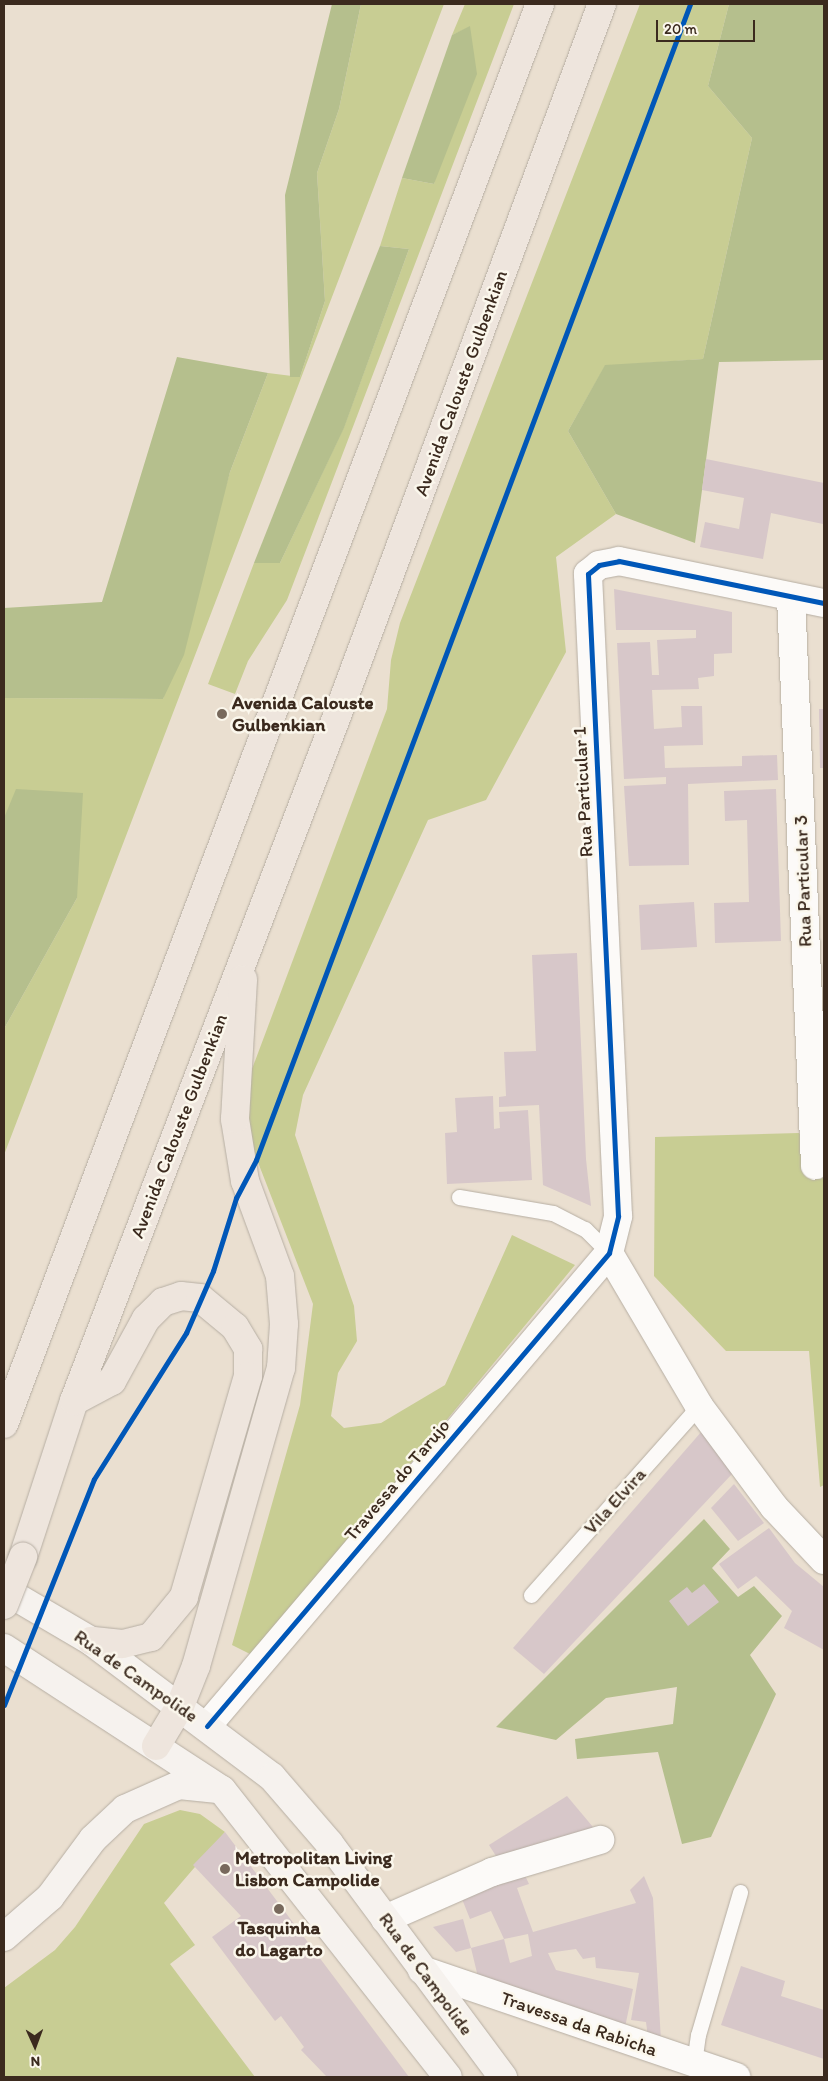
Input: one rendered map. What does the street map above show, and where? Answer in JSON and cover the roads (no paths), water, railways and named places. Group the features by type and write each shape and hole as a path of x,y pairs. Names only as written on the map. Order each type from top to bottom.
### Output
{"main road":[{"path":"4,1424 540,4"},
{"name":"Avenida Calouste Gulbenkian","path":"4,1604 23,1557 74,1401 602,4"},
{"path":"156,1746 180,1706 196,1666 281,1368 284,1324 280,1276 245,1182 235,1119 243,957"},
{"path":"74,1401 112,1381 146,1319 163,1302 181,1296 200,1298 235,1327 248,1349 248,1376 184,1597 151,1637 122,1644 91,1641"},
{"name":"Rua de Campolide","path":"4,1590 91,1641 248,1756 300,1807 503,2077"},
{"path":"4,1648 222,1790 448,2077"},
{"path":"4,1938 50,1897 93,1839 125,1809 180,1785 222,1790"}],"street":[{"name":"Rua Particular 1","path":"609,1252 618,1216 588,574 599,565 619,561 824,603"},
{"name":"Rua Particular 3","path":"791,596 815,1165"},
{"path":"609,1252 699,1406 774,1507 824,1560"},
{"name":"Travessa do Tarujo","path":"207,1726 609,1252"},
{"path":"385,1919 492,1872 600,1840"},
{"name":"Travessa da Rabicha","path":"422,1970 736,2077"}],"lane":[{"path":"459,1197 553,1213 585,1228 609,1252"},
{"name":"Vila Elvira","path":"531,1595 699,1406"},
{"path":"694,2063 698,2035 740,1892"}],"place":[{"name":"Avenida Calouste Gulbenkian","path":"222,714"},
{"name":"Metropolitan Living Lisbon Campolide","path":"225,1869"},
{"name":"Tasquinha do Lagarto","path":"279,1909"}]}
